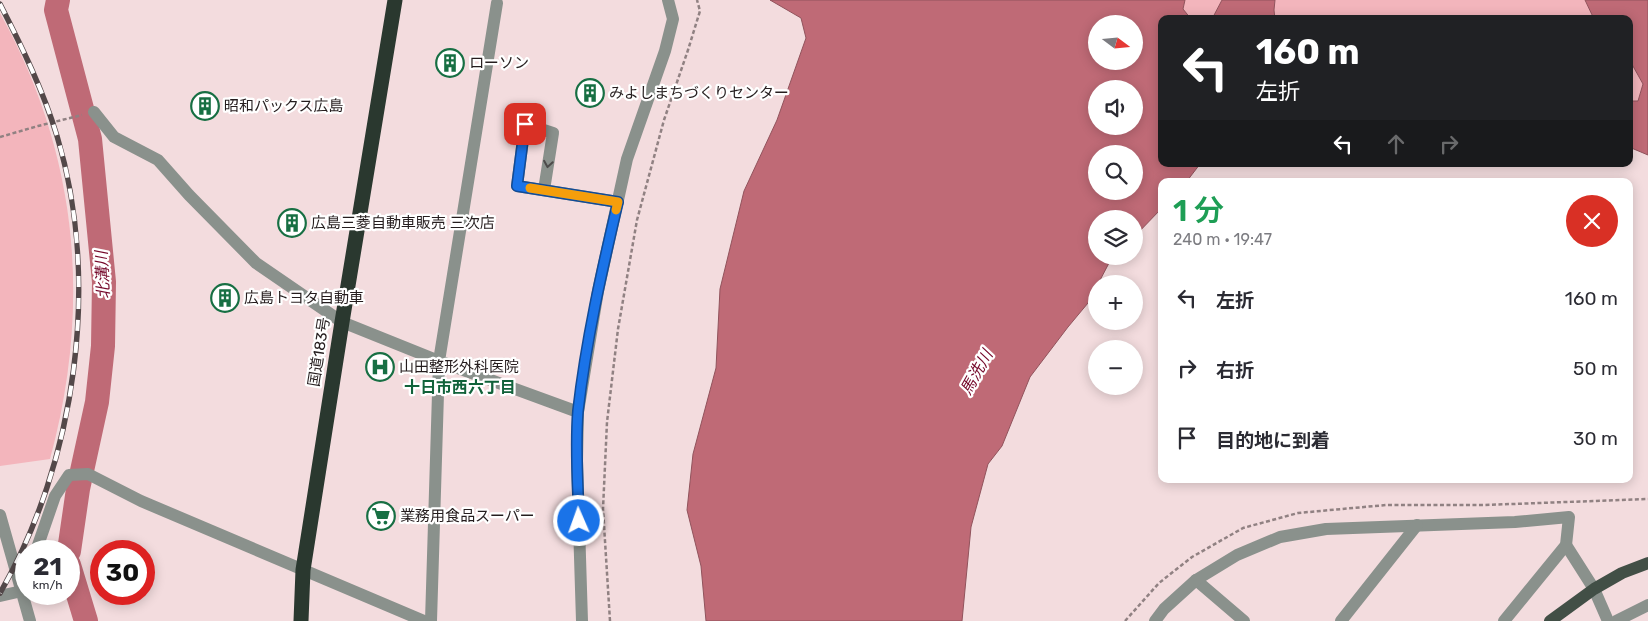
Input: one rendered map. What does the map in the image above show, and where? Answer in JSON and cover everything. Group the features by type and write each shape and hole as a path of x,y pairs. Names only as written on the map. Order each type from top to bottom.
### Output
{"highway":[{"name":"国道183号","path":"301,621 303,570 395,0"}],"main road":[{"path":"1550,621 1594,589 1622,573 1648,563"}],"street":[{"path":"582,621 577,461 578,412 598,291 627,159 665,51 673,19 668,0"},
{"path":"431,621 439,361 497,3"},
{"path":"94,112 114,137 158,160 189,195 256,263 342,322 439,361 578,412"},
{"path":"544,190 553,133 525,124 517,186 618,202"},
{"path":"40,540 55,496 69,475 88,474 141,502 424,621"},
{"path":"0,515 15,560"},
{"path":"1155,621 1164,609 1196,580 1237,555 1280,537 1326,529 1515,522 1569,518 1566,545 1504,621"},
{"path":"1341,621 1417,525"},
{"path":"1566,545 1594,589 1608,621"},
{"path":"1196,580 1244,621"},
{"path":"0,596 15,588"},
{"path":"27,605 30,621"},
{"path":"1616,621 1648,605"}],"path":[{"path":"610,621 603,509 607,422 618,329 637,220 664,120 700,11 697,0"},
{"path":"0,137 94,112"}],"shaded area":[{"path":"1185,0 1222,0 1214,15 1188,15 1183,9"},
{"path":"1275,0 1585,0 1592,15 1275,15"},
{"path":"0,13 26,66 47,120 61,175 70,231 73,287 71,344 63,401 50,459 0,466"},
{"path":"1633,66 1643,84 1638,101 1633,101"}],"water":[{"name":"馬洗川","path":"770,0 1185,0 1183,9 1188,15 1158,15 1158,167 1198,167 1189,178 1158,178 1158,212 1143,228 1143,210 1088,210 1088,265 1108,265 1103,275 1088,275 1088,303 1030,377 1002,446 988,464 971,527 962,621 706,621 701,566 687,510 693,454 716,368 720,289 744,191 777,120 806,38 801,18"},
{"path":"1222,0 1275,0 1275,15 1214,15"},
{"path":"1585,0 1648,0 1648,155 1633,149 1633,101 1638,101 1643,84 1633,66 1633,15 1592,15"}],"waterway":[{"name":"北溝川","path":"58,0 56,10 90,139 104,282 103,346 97,402 78,489 71,540"},
{"name":"北溝川","path":"80,601 86,621"}],"railway":[{"path":"0,4 32,69 57,136 70,192 77,251 78,310 74,370 63,429 47,487 26,542 0,593"}],"slow traffic":[{"path":"530,188 618,202 616,210"}],"place":[{"name":"ローソン","path":"450,63"},
{"name":"みよしまちづくりセンター","path":"590,93"},
{"name":"昭和パックス広島","path":"205,106"},
{"name":"広島三菱自動車販売 三次店","path":"292,223"},
{"name":"広島トヨタ自動車","path":"225,298"},
{"name":"山田整形外科医院","path":"380,367"},
{"name":"業務用食品スーパー","path":"381,516"}],"district":[{"name":"十日市西六丁目","path":"460,387"}],"route":[{"path":"525,124 517,186 618,202 598,291 578,412 579,521"}]}
